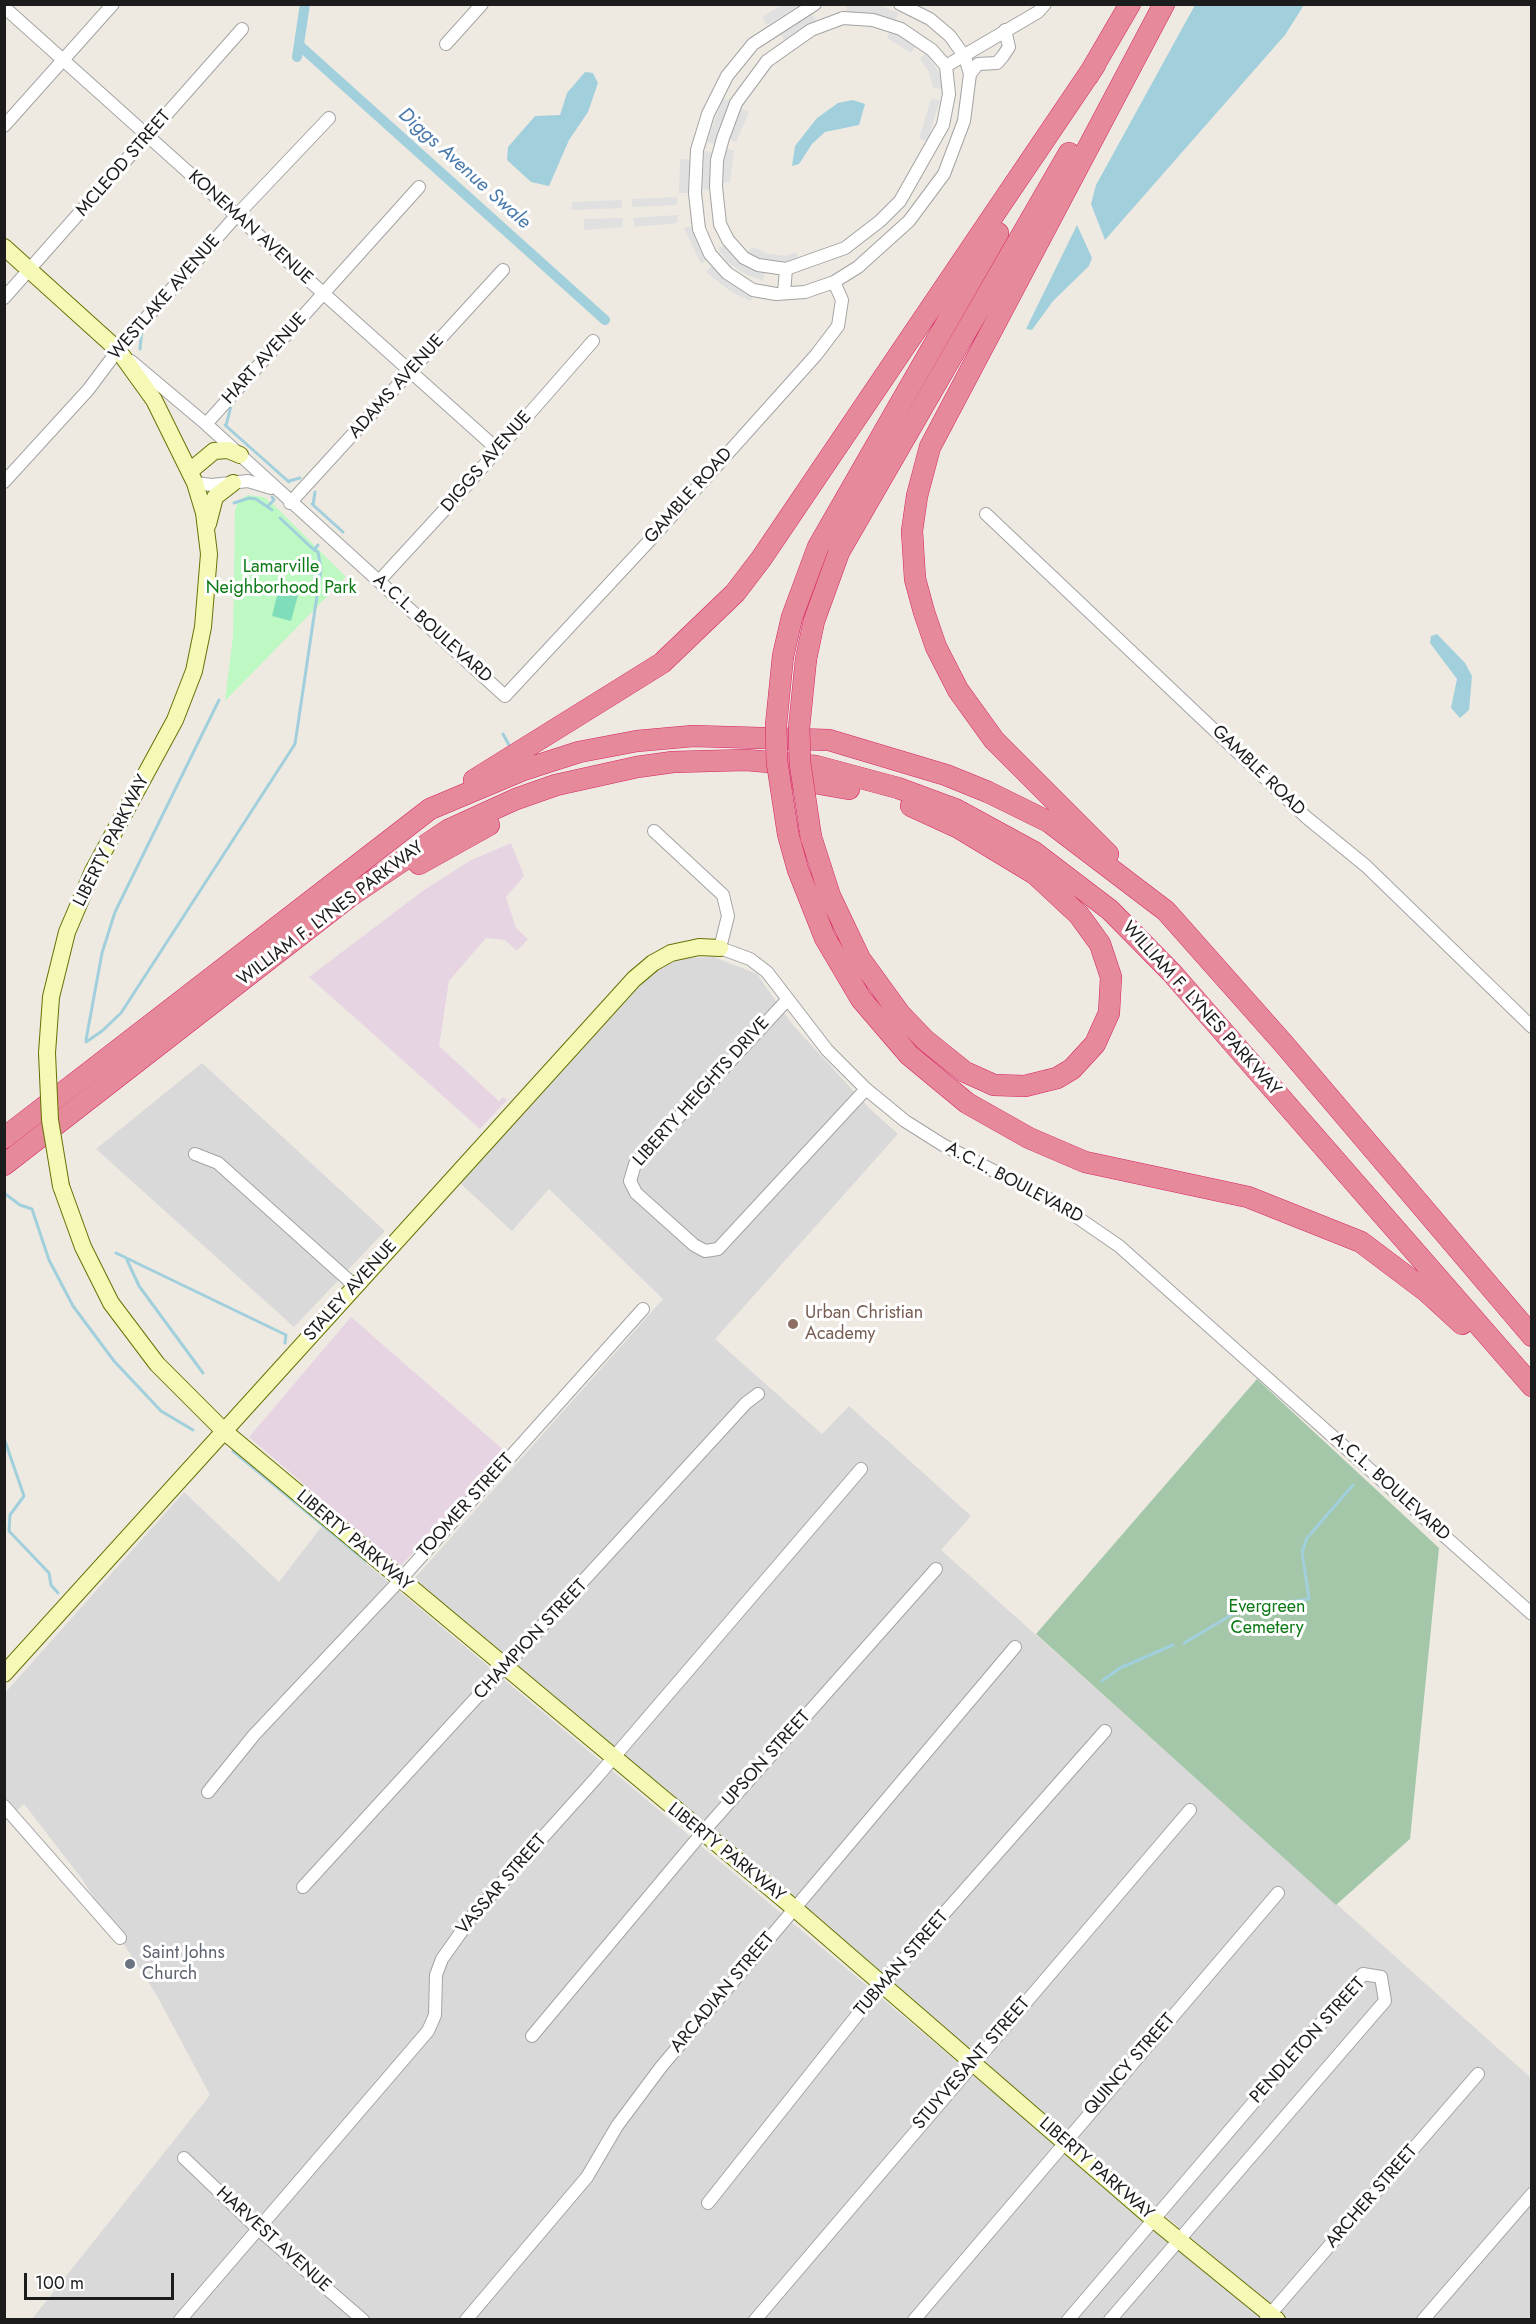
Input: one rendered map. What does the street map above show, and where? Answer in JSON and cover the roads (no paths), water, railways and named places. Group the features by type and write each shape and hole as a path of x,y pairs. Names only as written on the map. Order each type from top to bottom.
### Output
{"highway":[{"path":"1130,4 834,514 804,581 783,656 778,690 777,743 781,797 788,834 817,921 842,970 861,999 909,1055 967,1103 1029,1138 1085,1162 1248,1197 1361,1242 1426,1291 1532,1386"},
{"path":"231,989 424,861 480,829 513,815 553,800 649,779 754,774 818,782 896,801 959,828 1035,874 1079,915 1100,945 1107,960 1112,996 1109,1013 1095,1044 1072,1069 1041,1083 1017,1086 994,1084 965,1072 925,1040 878,986 844,928 830,896 811,837 800,763 799,728 806,658 825,586 856,520 1156,4"},
{"path":"1164,4 930,447 917,496 912,531 915,579 924,612 936,647 958,690 994,740 1166,911"},
{"path":"430,808 524,747 662,663 735,593 761,559 1095,65"},
{"name":"WILLIAM F. LYNES PARKWAY","path":"4,1138 430,808 523,770 579,752 637,741 693,736 830,740 946,775 1049,822 1166,911 1290,1052 1532,1336"},
{"name":"WILLIAM F. LYNES PARKWAY","path":"4,1165 348,897 418,848 480,814 556,785 616,771 674,762 746,760 816,766 898,788 955,809 1025,846 1086,889 1133,932 1532,1386"}],"street":[{"path":"4,126 113,4"},
{"path":"446,44 482,4"},
{"path":"816,4 753,44 727,76 708,114 697,150 695,193 699,229 710,254 727,273 753,290 784,293 805,292 834,282 884,246 924,204 944,174 964,122 970,74 965,57 950,36 930,19 900,4"},
{"path":"946,66 965,57 1005,30 1038,12 1045,4"},
{"name":"KONEMAN AVENUE","path":"4,7 497,449"},
{"path":"843,18 873,20 902,29 932,50 946,66 949,94 943,125 906,191 880,221 845,248 786,269 758,265 744,258 728,240 720,224 716,186 717,160 736,104 766,61 811,30 843,18"},
{"name":"MCLEOD STREET","path":"4,298 242,29"},
{"path":"970,74 978,64 997,63 1004,56 1009,47 1005,30"},
{"name":"WESTLAKE AVENUE","path":"4,482 88,390 118,350 236,216 329,118"},
{"name":"HART AVENUE","path":"206,424 419,186"},
{"path":"906,191 924,204"},
{"name":"A.C.L. BOULEVARD","path":"4,247 118,350 206,424 290,503 505,696"},
{"path":"784,293 786,269"},
{"name":"ADAMS AVENUE","path":"290,503 503,270"},
{"name":"GAMBLE ROAD","path":"505,696 651,539 816,355 838,326 842,300 834,282"},
{"name":"DIGGS AVENUE","path":"379,581 593,341"},
{"name":"A.C.L. BOULEVARD","path":"118,350 154,400 193,477 233,483 254,482 277,490"},
{"path":"193,477 214,451 228,450 240,455"},
{"name":"LIBERTY PARKWAY","path":"193,477 207,530 208,581 194,671 175,720 93,871 67,932 51,997 47,1053 50,1120 61,1186 88,1257 111,1303 157,1364 225,1432 794,1908 1271,2318"},
{"path":"207,530 215,497 233,483"},
{"name":"GAMBLE ROAD","path":"986,514 1306,817 1366,866 1531,1027"},
{"path":"654,831 715,885 725,899 728,916 720,948"},
{"name":"STALEY AVENUE","path":"4,1674 644,969 678,950 699,947 720,948"},
{"name":"A.C.L. BOULEVARD","path":"720,948 740,954 759,965 827,1050 866,1089 918,1130 965,1158 1063,1207 1126,1251 1532,1614"},
{"name":"LIBERTY HEIGHTS DRIVE","path":"788,999 635,1164 630,1181 636,1193 694,1245 705,1251 718,1249 866,1089"},
{"path":"195,1154 218,1162 355,1286"},
{"name":"TOOMER STREET","path":"208,1792 231,1761 262,1726 400,1580 643,1309"},
{"name":"CHAMPION STREET","path":"303,1887 746,1403 751,1402 758,1394"},
{"name":"VASSAR STREET","path":"180,2319 428,2031 435,2015 436,1976 442,1959 474,1914 596,1778 611,1757 861,1468"},
{"name":"UPSON STREET","path":"532,2036 702,1833 936,1569"},
{"name":"ARCADIAN STREET","path":"466,2319 587,2177 637,2098 1015,1647"},
{"name":"TUBMAN STREET","path":"708,2203 881,1985 1105,1731"},
{"path":"4,1806 120,1938"},
{"name":"STUYVESANT STREET","path":"755,2319 1190,1809"},
{"name":"QUINCY STREET","path":"914,2319 1278,1893"},
{"name":"PENDLETON STREET","path":"1068,2319 1363,1974 1381,1977 1385,2001 1110,2319"},
{"name":"ARCHER STREET","path":"1271,2318 1478,2073"},
{"name":"HARVEST AVENUE","path":"184,2158 257,2228 363,2319"},
{"path":"1423,2319 1532,2193"}],"water":[{"path":"1195,5 1304,5 1285,35 1105,240 1091,204 1096,185"},
{"path":"585,72 593,73 598,83 588,112 569,140 549,186 531,182 507,160 508,147 535,116 560,115 567,93"},
{"path":"853,100 865,104 859,125 825,132 812,144 799,164 792,166 795,146 817,118 838,103"},
{"path":"1077,225 1092,258 1089,266 1053,301 1032,330 1026,329"},
{"path":"1437,634 1465,663 1472,676 1469,710 1460,718 1451,708 1457,679 1430,643 1431,636"}],"waterway":[{"path":"297,57 305,4"},
{"name":"Diggs Avenue Swale","path":"299,45 605,320"},
{"path":"140,349 142,329"},
{"path":"226,426 231,406"},
{"path":"225,425 289,482"},
{"path":"289,481 300,478"},
{"path":"313,505 315,492"},
{"path":"268,506 274,500 272,497"},
{"path":"234,503 249,498 256,499 272,510"},
{"path":"312,504 343,532"},
{"path":"280,518 314,550"},
{"path":"86,1042 121,1013 295,744 321,569 318,552 314,550 318,545"},
{"path":"86,1040 102,953 115,912 219,700"},
{"path":"503,734 509,745"},
{"path":"4,1193 20,1205 32,1209 49,1260 73,1306 114,1361 161,1411 193,1430"},
{"path":"116,1253 286,1335 285,1343"},
{"path":"127,1260 139,1286 203,1373"},
{"path":"4,1438 24,1496 10,1515 9,1531 49,1573 51,1585 58,1593"},
{"path":"233,1451 366,1561"},
{"path":"1252,1607 1309,1599 1302,1552 1307,1538 1353,1485"},
{"path":"1184,1643 1238,1611"},
{"path":"1102,1681 1120,1668 1173,1645"}],"place":[{"name":"Urban Christian Academy","path":"793,1324"},
{"name":"Saint Johns Church","path":"130,1964"}],"park label":[{"name":"Lamarville Neighborhood Park","path":"281,578"},
{"name":"Evergreen Cemetery","path":"1267,1618"}]}
